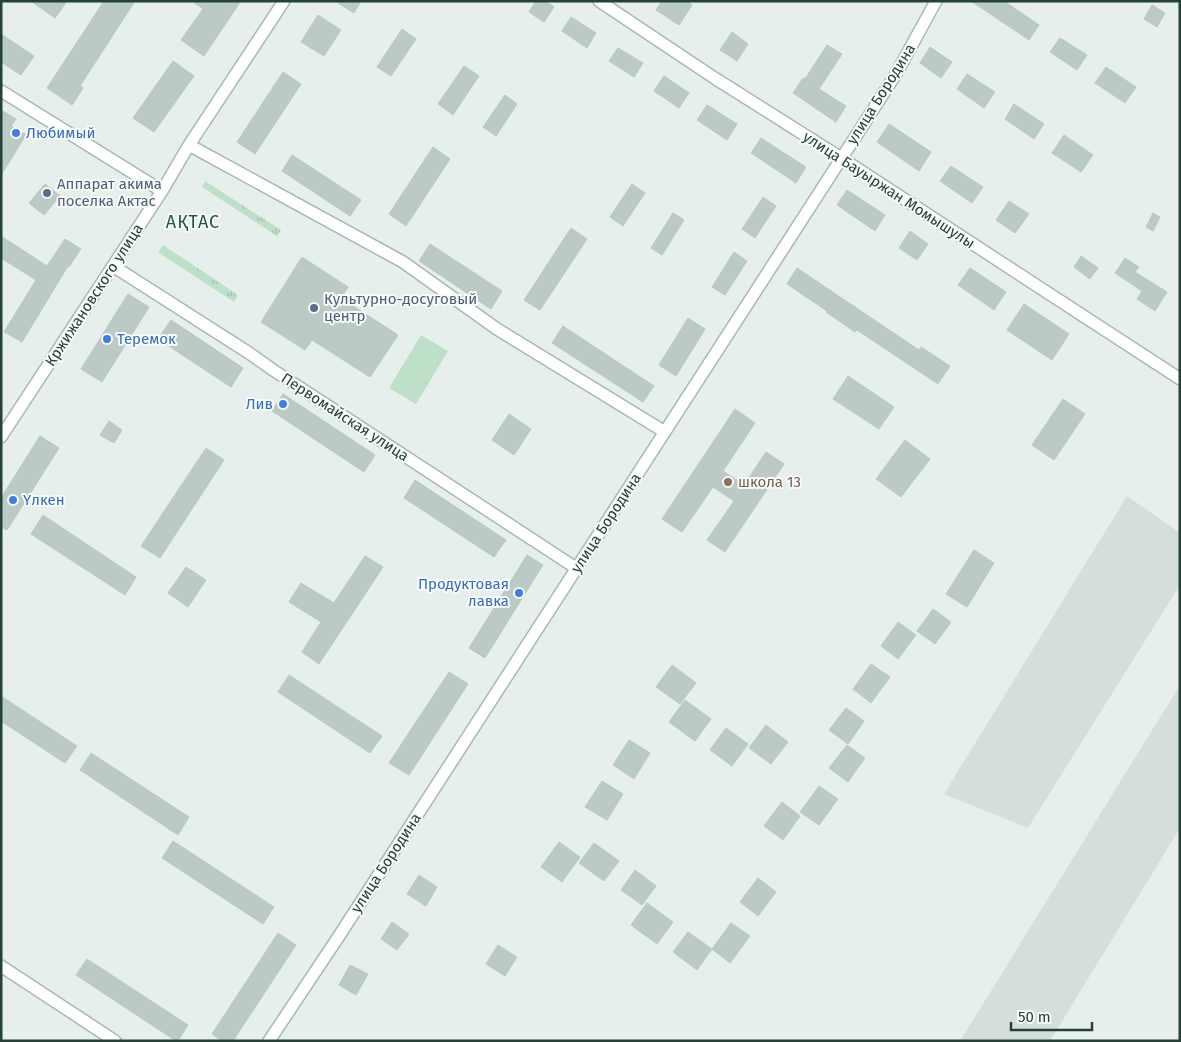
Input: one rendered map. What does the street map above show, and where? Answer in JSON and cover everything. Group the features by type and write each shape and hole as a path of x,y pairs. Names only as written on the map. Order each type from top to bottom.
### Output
{"street":[{"name":"улица Бауыржан Момышулы","path":"599,1 716,79 841,158 1180,379"},
{"name":"улица Бородина","path":"269,1041 339,936 896,74 936,1"},
{"name":"Кржижановского улица","path":"1,437 162,191 279,3"},
{"path":"1,91 162,191"},
{"path":"189,145 403,262 497,329 664,432"},
{"name":"Первомайская улица","path":"113,266 576,568"},
{"path":"1,966 115,1041"}],"shaded area":[{"path":"1127,496 1180,533 1180,585 1028,828 944,794"},
{"path":"1180,685 1180,828 1050,1041 960,1041"}],"green space":[{"path":"205,181 281,230 277,236 202,187"},
{"path":"163,245 238,295 234,302 158,252"},
{"path":"421,335 448,351 416,404 389,388"}],"building":[{"path":"31,1 67,1 55,18"},
{"path":"104,1 135,1 80,86 83,88 72,105 47,88"},
{"path":"192,1 241,1 204,56 181,40 203,9"},
{"path":"335,1 361,1 354,13"},
{"path":"536,1 546,1 554,7 544,22 529,12"},
{"path":"662,1 687,1 692,5 679,25 656,10"},
{"path":"971,1 1004,1 1039,25 1029,40"},
{"path":"1152,5 1165,13 1157,27 1144,19"},
{"path":"318,15 341,30 324,56 301,42"},
{"path":"571,17 596,33 587,48 562,31"},
{"path":"402,29 416,39 391,76 377,67"},
{"path":"732,32 748,44 737,61 720,50"},
{"path":"1,34 34,56 21,75 1,62"},
{"path":"1060,38 1087,55 1077,70 1050,52"},
{"path":"827,45 842,54 819,89 846,106 836,122 793,93 803,78 805,79"},
{"path":"930,47 952,62 941,78 920,63"},
{"path":"618,48 643,63 634,77 609,61"},
{"path":"173,61 194,76 154,132 133,118"},
{"path":"464,66 479,76 453,115 438,104"},
{"path":"1106,67 1136,87 1125,103 1095,83"},
{"path":"283,72 301,84 255,154 237,142"},
{"path":"967,74 995,92 984,108 957,89"},
{"path":"664,76 689,93 679,108 654,91"},
{"path":"505,95 517,104 496,136 483,127"},
{"path":"1014,104 1044,124 1034,139 1005,119"},
{"path":"707,105 737,124 727,140 697,120"},
{"path":"1,110 16,119 11,126 26,135 1,175"},
{"path":"889,124 931,152 919,171 877,142"},
{"path":"1064,135 1093,155 1081,172 1052,153"},
{"path":"761,138 806,167 796,183 751,153"},
{"path":"433,147 450,159 406,226 389,214"},
{"path":"292,155 361,200 350,216 282,171"},
{"path":"951,166 983,187 972,203 940,181"},
{"path":"45,184 60,196 44,215 29,203"},
{"path":"632,184 645,193 623,226 610,217"},
{"path":"847,190 885,215 875,231 837,205"},
{"path":"763,197 776,206 755,238 742,229"},
{"path":"1009,201 1029,214 1015,233 996,220"},
{"path":"673,213 684,220 662,255 651,248"},
{"path":"1153,213 1160,217 1153,231 1146,227"},
{"path":"571,228 587,239 540,310 524,300"},
{"path":"910,231 928,244 917,260 899,248"},
{"path":"1,236 47,266 65,239 81,249 68,266 22,342 4,332 36,280 1,258"},
{"path":"430,244 502,291 491,309 419,261"},
{"path":"734,252 747,261 725,295 712,287"},
{"path":"1081,256 1098,268 1090,279 1074,267"},
{"path":"302,257 348,287 341,298 398,335 370,377 312,340 305,350 261,322"},
{"path":"1125,258 1139,267 1135,272 1167,292 1155,311 1137,299 1142,291 1115,273"},
{"path":"797,268 919,350 921,347 950,366 938,384 857,330 855,332 787,284"},
{"path":"970,268 1006,292 994,310 958,285"},
{"path":"128,294 149,307 102,382 81,369"},
{"path":"1024,304 1069,334 1052,360 1007,330"},
{"path":"688,318 705,329 676,376 659,365"},
{"path":"171,320 243,368 231,387 158,339"},
{"path":"563,326 654,386 643,402 552,343"},
{"path":"848,376 894,407 879,429 833,399"},
{"path":"283,394 375,455 364,472 272,411"},
{"path":"1063,399 1085,414 1054,460 1032,445"},
{"path":"735,409 755,423 723,471 744,485 766,452 784,464 725,552 707,540 734,501 713,487 682,532 662,519"},
{"path":"509,414 531,429 514,455 492,440"},
{"path":"109,421 122,430 114,443 100,435"},
{"path":"40,436 59,448 7,530 1,527 1,498"},
{"path":"905,440 930,459 901,497 876,479"},
{"path":"206,448 224,460 160,558 141,546"},
{"path":"415,480 506,540 494,557 404,498"},
{"path":"43,515 136,577 125,595 31,534"},
{"path":"974,550 994,563 967,607 946,594"},
{"path":"527,555 543,565 485,658 469,648"},
{"path":"365,556 383,567 319,664 302,652 321,622 289,602 301,583 334,603"},
{"path":"186,567 206,580 188,607 168,593"},
{"path":"933,609 951,622 935,644 917,631"},
{"path":"898,622 916,635 898,659 881,646"},
{"path":"871,664 890,677 871,703 853,689"},
{"path":"672,665 696,683 680,704 656,687"},
{"path":"449,672 468,684 409,775 389,763"},
{"path":"289,675 382,736 370,753 278,692"},
{"path":"1,696 77,746 65,763 1,721"},
{"path":"685,700 711,719 695,741 669,722"},
{"path":"846,708 864,721 848,744 829,730"},
{"path":"766,725 788,742 771,764 749,748"},
{"path":"726,728 748,744 732,766 710,750"},
{"path":"629,740 650,753 634,779 613,765"},
{"path":"847,745 865,758 848,782 829,768"},
{"path":"91,753 189,817 178,835 80,770"},
{"path":"602,781 623,794 607,820 585,807"},
{"path":"819,786 838,799 819,825 800,812"},
{"path":"782,802 800,816 783,840 764,826"},
{"path":"173,841 274,907 263,924 162,858"},
{"path":"559,842 580,857 562,882 541,867"},
{"path":"594,843 619,861 604,881 579,863"},
{"path":"635,870 656,886 642,905 621,890"},
{"path":"419,875 437,887 426,906 407,894"},
{"path":"758,878 776,892 758,916 740,902"},
{"path":"647,903 673,922 657,944 631,925"},
{"path":"392,922 409,934 397,950 381,939"},
{"path":"731,923 750,936 730,963 712,949"},
{"path":"688,932 712,949 697,970 673,952"},
{"path":"278,933 296,945 233,1041 222,1041 212,1034"},
{"path":"498,945 517,957 505,976 486,964"},
{"path":"87,959 188,1025 178,1041 76,975"},
{"path":"350,965 368,974 356,995 339,985"}],"place":[{"name":"Любимый","path":"16,133"},
{"name":"Аппарат акима поселка Актас","path":"47,193"},
{"name":"Культурно-досуговый центр","path":"314,308"},
{"name":"Теремок","path":"107,339"},
{"name":"Лив","path":"283,404"},
{"name":"школа 13","path":"728,482"},
{"name":"Yлкен","path":"13,500"},
{"name":"Продуктовая лавка","path":"519,593"}],"district":[{"name":"АҚТАС","path":"193,222"}]}
